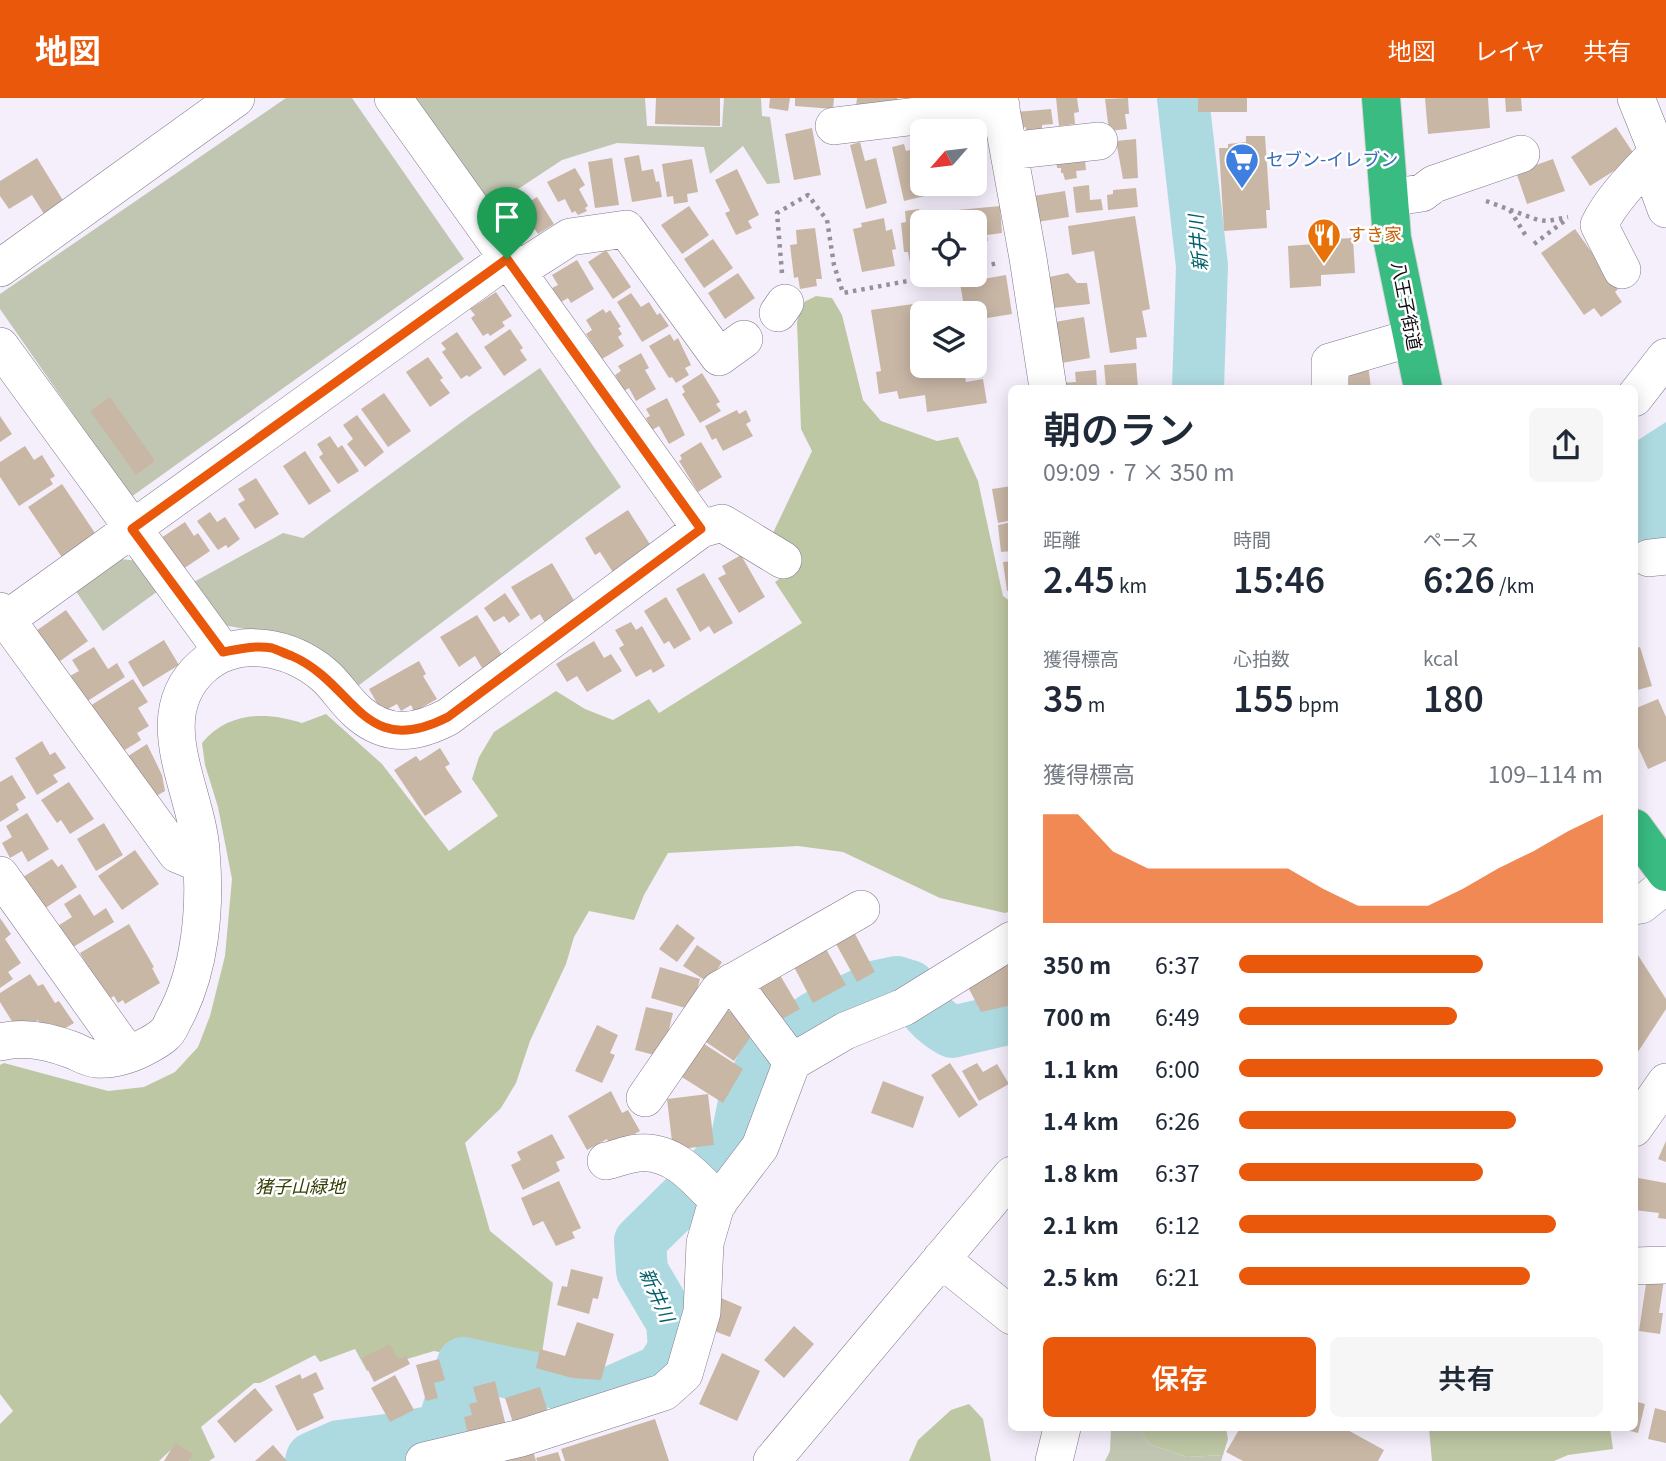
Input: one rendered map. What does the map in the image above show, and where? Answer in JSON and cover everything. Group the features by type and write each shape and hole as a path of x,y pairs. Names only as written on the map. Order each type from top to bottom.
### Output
{"highway":[{"name":"八王子街道","path":"1381,98 1392,238 1422,385"},
{"path":"1638,834 1666,872"}],"street":[{"path":"0,268 236,98"},
{"path":"393,98 701,529"},
{"path":"1636,98 1659,163 1666,209"},
{"path":"834,126 1000,102 1009,151 1003,262 1047,385"},
{"path":"1009,151 1100,141"},
{"path":"1388,198 1422,193 1434,184 1521,154"},
{"path":"1622,270 1599,225 1611,206 1659,163"},
{"path":"201,864 177,854 2,618 512,265 570,237 626,229 731,348"},
{"path":"1330,385 1330,362 1411,338"},
{"path":"0,346 223,652"},
{"path":"1638,418 1657,397 1666,357"},
{"path":"0,1042 16,1038 37,1041 95,1059 121,1056 143,1048 166,1034 183,1003 199,941 203,897 201,850 176,739 176,707 184,688 202,666 223,652 273,648 301,660 324,675 360,714 380,725 401,732 426,728 448,717 701,529 722,523 783,561"},
{"path":"0,875 127,1053"},
{"path":"1638,906 1666,885"},
{"path":"645,1098 719,990 861,909"},
{"path":"424,1461 521,1438 664,1392 684,1374 702,1312 705,1243 716,1205 760,1147 792,1062 845,1031 904,1007 1008,942"},
{"path":"732,982 792,1062"},
{"path":"1638,1122 1666,1082"},
{"path":"606,1161 637,1153 660,1153 687,1169 719,1202"},
{"path":"772,1461 1008,1180"},
{"path":"941,1259 1008,1314"},
{"path":"1638,1266 1666,1265"},
{"path":"1054,1461 1061,1431"}],"path":[{"path":"782,299 777,213 808,195 827,220 834,265 843,293 910,281"},
{"path":"1480,197 1538,220 1548,221 1571,216 1534,244"},
{"path":"1509,209 1526,236"}],"green space":[{"path":"286,98 352,98 464,259 131,497 0,309 0,294"},
{"path":"406,98 645,98 647,126 722,127 724,98 761,98 762,116 770,117 780,183 767,184 743,146 710,174 704,147 617,143 562,160 485,211"},
{"name":"猪子山緑地","path":"816,296 832,298 842,315 863,400 881,421 937,441 958,437 978,481 1003,596 1008,600 1008,912 940,898 843,852 798,846 668,853 644,895 634,920 589,911 574,937 566,964 530,1041 516,1083 501,1108 465,1143 490,1231 553,1283 539,1372 434,1351 367,1371 355,1349 320,1362 315,1355 260,1383 254,1383 201,1427 215,1457 209,1461 190,1461 175,1446 159,1461 0,1461 0,1424 13,1411 0,1394 0,1065 4,1063 108,1091 144,1087 175,1072 198,1047 210,1016 225,956 232,879 202,743 223,725 235,720 262,716 302,723 326,714 382,764 449,851 498,816 472,779 479,757 494,732 556,691 585,709 613,720 649,699 659,713 802,623 775,582 800,564 772,535 812,451 801,429 797,322 802,303"},
{"path":"540,368 621,487 358,686 256,631 223,625 192,583 283,533 303,538"},
{"path":"120,559 140,561 158,591 103,631 75,590"},
{"path":"969,1404 983,1419 991,1461 909,1461 918,1440 951,1410"},
{"path":"1111,1431 1141,1431 1149,1444 1187,1457 1223,1455 1221,1461 1105,1461 1110,1451"},
{"path":"1141,1431 1227,1431 1228,1439 1223,1455 1187,1457 1149,1444"},
{"path":"1429,1431 1610,1431 1613,1449 1568,1455 1554,1461 1432,1461"}],"water":[{"path":"1666,422 1666,539 1638,544 1638,440"}],"building":[{"path":"656,98 720,98 720,126 655,124"},
{"path":"770,98 790,98 788,111 769,108"},
{"path":"795,98 834,98 833,109 795,106"},
{"path":"857,98 897,98 899,106 855,114"},
{"path":"1056,98 1077,98 1079,112 1074,113 1075,124 1059,126"},
{"path":"1128,98 1129,114 1125,114 1127,129 1109,131 1105,99"},
{"path":"1198,98 1247,98 1247,112 1198,112"},
{"path":"1425,98 1488,98 1490,128 1428,134"},
{"path":"1505,98 1521,98 1522,111 1506,112"},
{"path":"1051,109 1053,124 1026,131 1026,127 1021,128 1016,112"},
{"path":"1616,127 1636,157 1590,186 1571,157"},
{"path":"812,128 821,175 794,180 785,134"},
{"path":"1246,136 1265,136 1270,210 1266,210 1267,228 1224,231 1219,148 1246,142"},
{"path":"1136,139 1138,178 1123,179 1116,141"},
{"path":"860,142 865,161 876,158 887,203 866,209 850,145"},
{"path":"904,144 906,151 910,150 910,196 925,196 904,201 892,147"},
{"path":"639,155 642,171 653,169 662,197 632,202 624,158"},
{"path":"37,158 64,202 44,214 32,195 9,209 0,196 0,181"},
{"path":"612,158 619,205 595,208 588,162"},
{"path":"692,159 698,192 687,194 688,202 674,204 673,196 667,197 662,164"},
{"path":"1056,159 1085,160 1086,170 1076,171 1077,178 1065,180 1061,168 1057,168"},
{"path":"1553,159 1565,191 1527,204 1516,172"},
{"path":"575,168 585,185 579,189 588,206 585,208 587,211 578,215 575,211 572,213 565,199 558,202 547,182"},
{"path":"737,169 759,215 748,221 752,228 736,235 725,213 730,211 715,180"},
{"path":"1089,185 1090,200 1101,199 1103,210 1076,213 1073,187"},
{"path":"1136,188 1138,207 1108,210 1107,195 1113,194 1113,190"},
{"path":"1065,191 1069,217 1037,222 1033,196"},
{"path":"537,197 554,224 538,234 532,225 517,235 503,212 524,200 526,204"},
{"path":"689,206 709,235 682,254 661,225"},
{"path":"1000,206 1002,233 987,235 987,210 958,210"},
{"path":"910,210 910,263 908,252 904,252 901,223 906,222 905,211"},
{"path":"1135,216 1150,309 1142,311 1147,337 1136,338 1137,349 1110,353 1094,251 1072,255 1068,226"},
{"path":"884,218 886,231 892,229 896,249 892,250 895,266 862,272 853,229 862,227 861,223"},
{"path":"815,228 822,279 816,279 817,286 800,289 798,277 794,278 790,245 797,244 796,230"},
{"path":"1575,229 1618,289 1615,292 1622,302 1601,317 1594,308 1584,315 1541,253"},
{"path":"1353,238 1355,273 1321,275 1321,286 1290,288 1288,246 1314,244 1314,240"},
{"path":"713,239 733,268 704,288 684,259"},
{"path":"606,250 631,287 613,299 588,262"},
{"path":"577,260 594,289 571,303 568,298 561,302 552,288 558,285 552,275"},
{"path":"738,273 755,298 725,319 708,293"},
{"path":"1068,273 1077,283 1087,283 1090,304 1054,308 1049,277"},
{"path":"1006,275 1012,314 987,318 987,301 963,301 961,287 987,287 987,278"},
{"path":"496,292 512,316 502,322 505,326 490,336 488,333 483,336 471,318 475,315 470,309"},
{"path":"631,293 641,307 649,302 657,315 660,313 669,326 642,342 617,302"},
{"path":"910,304 910,378 965,378 966,382 983,379 987,403 927,412 925,395 899,399 897,391 879,394 876,372 881,371 871,310"},
{"path":"603,309 606,313 610,310 621,327 618,328 622,334 618,337 624,346 602,359 586,334 592,330 586,320"},
{"path":"1084,317 1090,358 1056,364 1049,323"},
{"path":"510,329 523,348 520,350 527,360 504,376 484,347"},
{"path":"457,332 482,368 461,379 442,352 446,349 441,343"},
{"path":"670,334 674,341 678,338 691,365 685,368 689,375 676,383 672,377 669,378 649,346"},
{"path":"641,353 649,368 645,370 656,389 636,401 629,388 624,391 615,375 621,371 618,366"},
{"path":"428,357 450,393 430,407 406,372"},
{"path":"1136,363 1138,385 1106,385 1104,365"},
{"path":"1368,365 1371,385 1338,385 1335,370"},
{"path":"1096,370 1097,385 1058,385 1076,382 1075,372"},
{"path":"702,373 720,402 716,404 721,411 700,423 682,394 685,392 682,386"},
{"path":"384,393 411,431 388,447 361,409"},
{"path":"110,397 155,461 136,475 90,411"},
{"path":"667,398 685,435 669,444 659,426 652,430 646,418 650,416 646,409"},
{"path":"737,410 739,414 746,410 751,421 746,424 753,436 723,451 716,438 712,440 705,426"},
{"path":"357,415 384,452 365,467 347,444 353,439 343,425"},
{"path":"0,416 12,434 0,442"},
{"path":"330,436 338,448 342,445 359,471 338,484 319,457 323,454 317,444"},
{"path":"701,442 722,477 698,492 679,461 682,459 680,455"},
{"path":"25,446 34,460 42,455 55,476 50,479 53,484 19,506 0,477 0,462"},
{"path":"305,451 331,491 309,505 283,466"},
{"path":"256,478 279,514 255,529 238,504 245,500 238,489"},
{"path":"62,484 97,536 63,559 28,507"},
{"path":"1008,487 1008,521 998,523 992,489"},
{"path":"628,510 653,549 614,574 600,552 595,555 585,538"},
{"path":"210,512 217,522 225,517 240,539 228,548 226,545 218,550 197,521"},
{"path":"185,522 194,536 198,533 210,551 183,569 161,538"},
{"path":"1008,523 1008,551 1001,552 998,525"},
{"path":"741,555 765,597 739,613 718,578 726,574 722,566"},
{"path":"1008,561 1007,591 1003,562"},
{"path":"552,563 576,604 545,623 540,614 531,620 511,587"},
{"path":"704,573 733,623 714,634 709,626 700,632 676,589"},
{"path":"505,593 520,615 509,623 504,616 494,622 484,608"},
{"path":"666,597 691,639 674,649 669,641 664,644 644,611"},
{"path":"66,610 88,641 56,664 33,633"},
{"path":"477,615 502,655 482,668 475,656 459,667 440,637"},
{"path":"631,622 636,630 642,626 665,666 653,673 651,669 636,677 619,648 624,645 615,630"},
{"path":"164,640 179,665 143,687 128,662"},
{"path":"594,641 604,658 611,654 622,671 587,692 577,676 567,682 556,664"},
{"path":"94,647 108,669 117,663 125,677 86,702 70,676 79,671 72,660"},
{"path":"1640,647 1652,686 1638,690"},
{"path":"419,661 426,674 423,676 437,699 414,712 411,705 401,711 397,704 382,712 369,689"},
{"path":"133,679 148,702 138,708 149,726 137,733 141,740 120,753 90,706"},
{"path":"1658,699 1666,717 1666,761 1648,769 1638,747 1638,707"},
{"path":"42,741 50,755 55,752 66,768 53,775 58,782 37,795 15,758"},
{"path":"147,744 162,775 165,791 153,798 125,758"},
{"path":"440,748 450,764 445,767 462,792 425,816 394,770 416,756 420,761"},
{"path":"12,775 26,798 16,804 19,810 0,822 0,782"},
{"path":"69,782 94,819 70,834 61,820 57,823 41,800"},
{"path":"27,813 49,849 28,862 22,851 10,858 2,843 12,837 6,826"},
{"path":"104,823 123,855 96,871 77,839"},
{"path":"135,850 159,884 122,910 98,876"},
{"path":"52,859 58,867 62,864 77,887 44,909 23,877"},
{"path":"80,894 94,916 106,908 114,922 70,949 56,927 72,917 64,904"},
{"path":"0,918 11,934 5,939 21,963 8,972 13,979 0,988"},
{"path":"129,924 154,967 152,968 160,983 125,1004 123,1000 118,1003 114,996 107,1000 80,953"},
{"path":"677,924 695,938 677,962 659,949"},
{"path":"854,932 875,972 857,982 835,942"},
{"path":"697,945 722,962 709,983 683,966"},
{"path":"825,947 846,985 813,1003 793,965"},
{"path":"1638,955 1666,999 1666,1009 1638,1052"},
{"path":"1008,964 1008,1006 981,1012 968,987"},
{"path":"660,967 700,979 692,1010 651,998"},
{"path":"777,970 800,1009 777,1022 754,983"},
{"path":"30,974 38,986 43,984 55,1003 59,1001 74,1023 62,1030 40,1025 38,1020 29,1025 13,1023 0,1002 0,993"},
{"path":"646,1007 673,1013 662,1057 635,1050"},
{"path":"725,1008 756,1029 734,1061 703,1040"},
{"path":"597,1025 618,1035 610,1053 615,1055 602,1083 575,1071"},
{"path":"698,1040 743,1069 723,1103 677,1074"},
{"path":"950,1063 978,1105 959,1118 931,1075"},
{"path":"977,1063 983,1072 997,1064 1008,1085 979,1101 962,1071"},
{"path":"883,1081 924,1097 913,1128 871,1113"},
{"path":"611,1091 622,1113 628,1110 640,1131 611,1147 607,1139 587,1150 568,1116"},
{"path":"708,1094 714,1145 673,1150 667,1099"},
{"path":"552,1134 565,1158 556,1162 560,1171 523,1190 511,1165 521,1160 517,1152"},
{"path":"1666,1141 1666,1162 1658,1159"},
{"path":"1638,1178 1666,1183 1666,1219 1658,1218 1659,1213 1638,1210"},
{"path":"559,1181 581,1228 572,1232 575,1238 556,1246 543,1221 533,1226 521,1198"},
{"path":"571,1269 603,1277 598,1299 593,1298 589,1314 557,1305 562,1286 567,1287"},
{"path":"1647,1277 1664,1280 1659,1313 1663,1313 1660,1334 1639,1331"},
{"path":"721,1298 742,1307 730,1337 709,1329"},
{"path":"577,1322 614,1334 601,1380 572,1378 536,1368 540,1349 565,1356"},
{"path":"794,1326 814,1344 784,1378 764,1360"},
{"path":"390,1344 398,1359 406,1356 410,1364 374,1382 362,1358"},
{"path":"722,1353 760,1371 737,1421 699,1404"},
{"path":"439,1359 445,1380 434,1383 438,1398 426,1401 416,1365"},
{"path":"316,1372 324,1389 313,1394 324,1418 297,1431 275,1386 300,1374 302,1379"},
{"path":"395,1375 414,1410 390,1422 371,1388"},
{"path":"495,1381 506,1426 468,1435 464,1417 472,1415 469,1404 477,1402 473,1387"},
{"path":"540,1387 549,1415 514,1426 505,1398"},
{"path":"255,1388 273,1410 235,1443 217,1421"},
{"path":"1638,1402 1645,1404 1638,1433 1630,1431 1638,1431"},
{"path":"1655,1408 1666,1411 1666,1443 1648,1439"},
{"path":"655,1419 669,1461 565,1461 561,1449"},
{"path":"1238,1431 1349,1431 1384,1450 1378,1461 1243,1461 1226,1452"},
{"path":"175,1443 193,1454 189,1461 164,1461"},
{"path":"531,1444 536,1461 482,1461"},
{"path":"273,1445 287,1461 255,1461"},
{"path":"558,1452 561,1461 537,1461 536,1458"}],"waterway":[{"name":"新井川","path":"1183,98 1202,266 1198,385"},
{"name":"新井川","path":"311,1461 312,1458 339,1446 402,1438 442,1429 463,1363 605,1395 661,1370 674,1349 672,1322 642,1271 640,1241 736,1142 744,1102 768,1053 782,1039 817,1016 878,986 897,982 910,986 928,1013 952,1032 1008,1019"}],"place":[{"name":"セブン-イレブン","path":"1242,190"},
{"name":"すき家","path":"1324,265"}],"route":[{"path":"507,259 701,529 448,717 426,728 401,732 380,725 360,714 324,675 301,660 273,648 223,652 132,529 507,259"}]}
